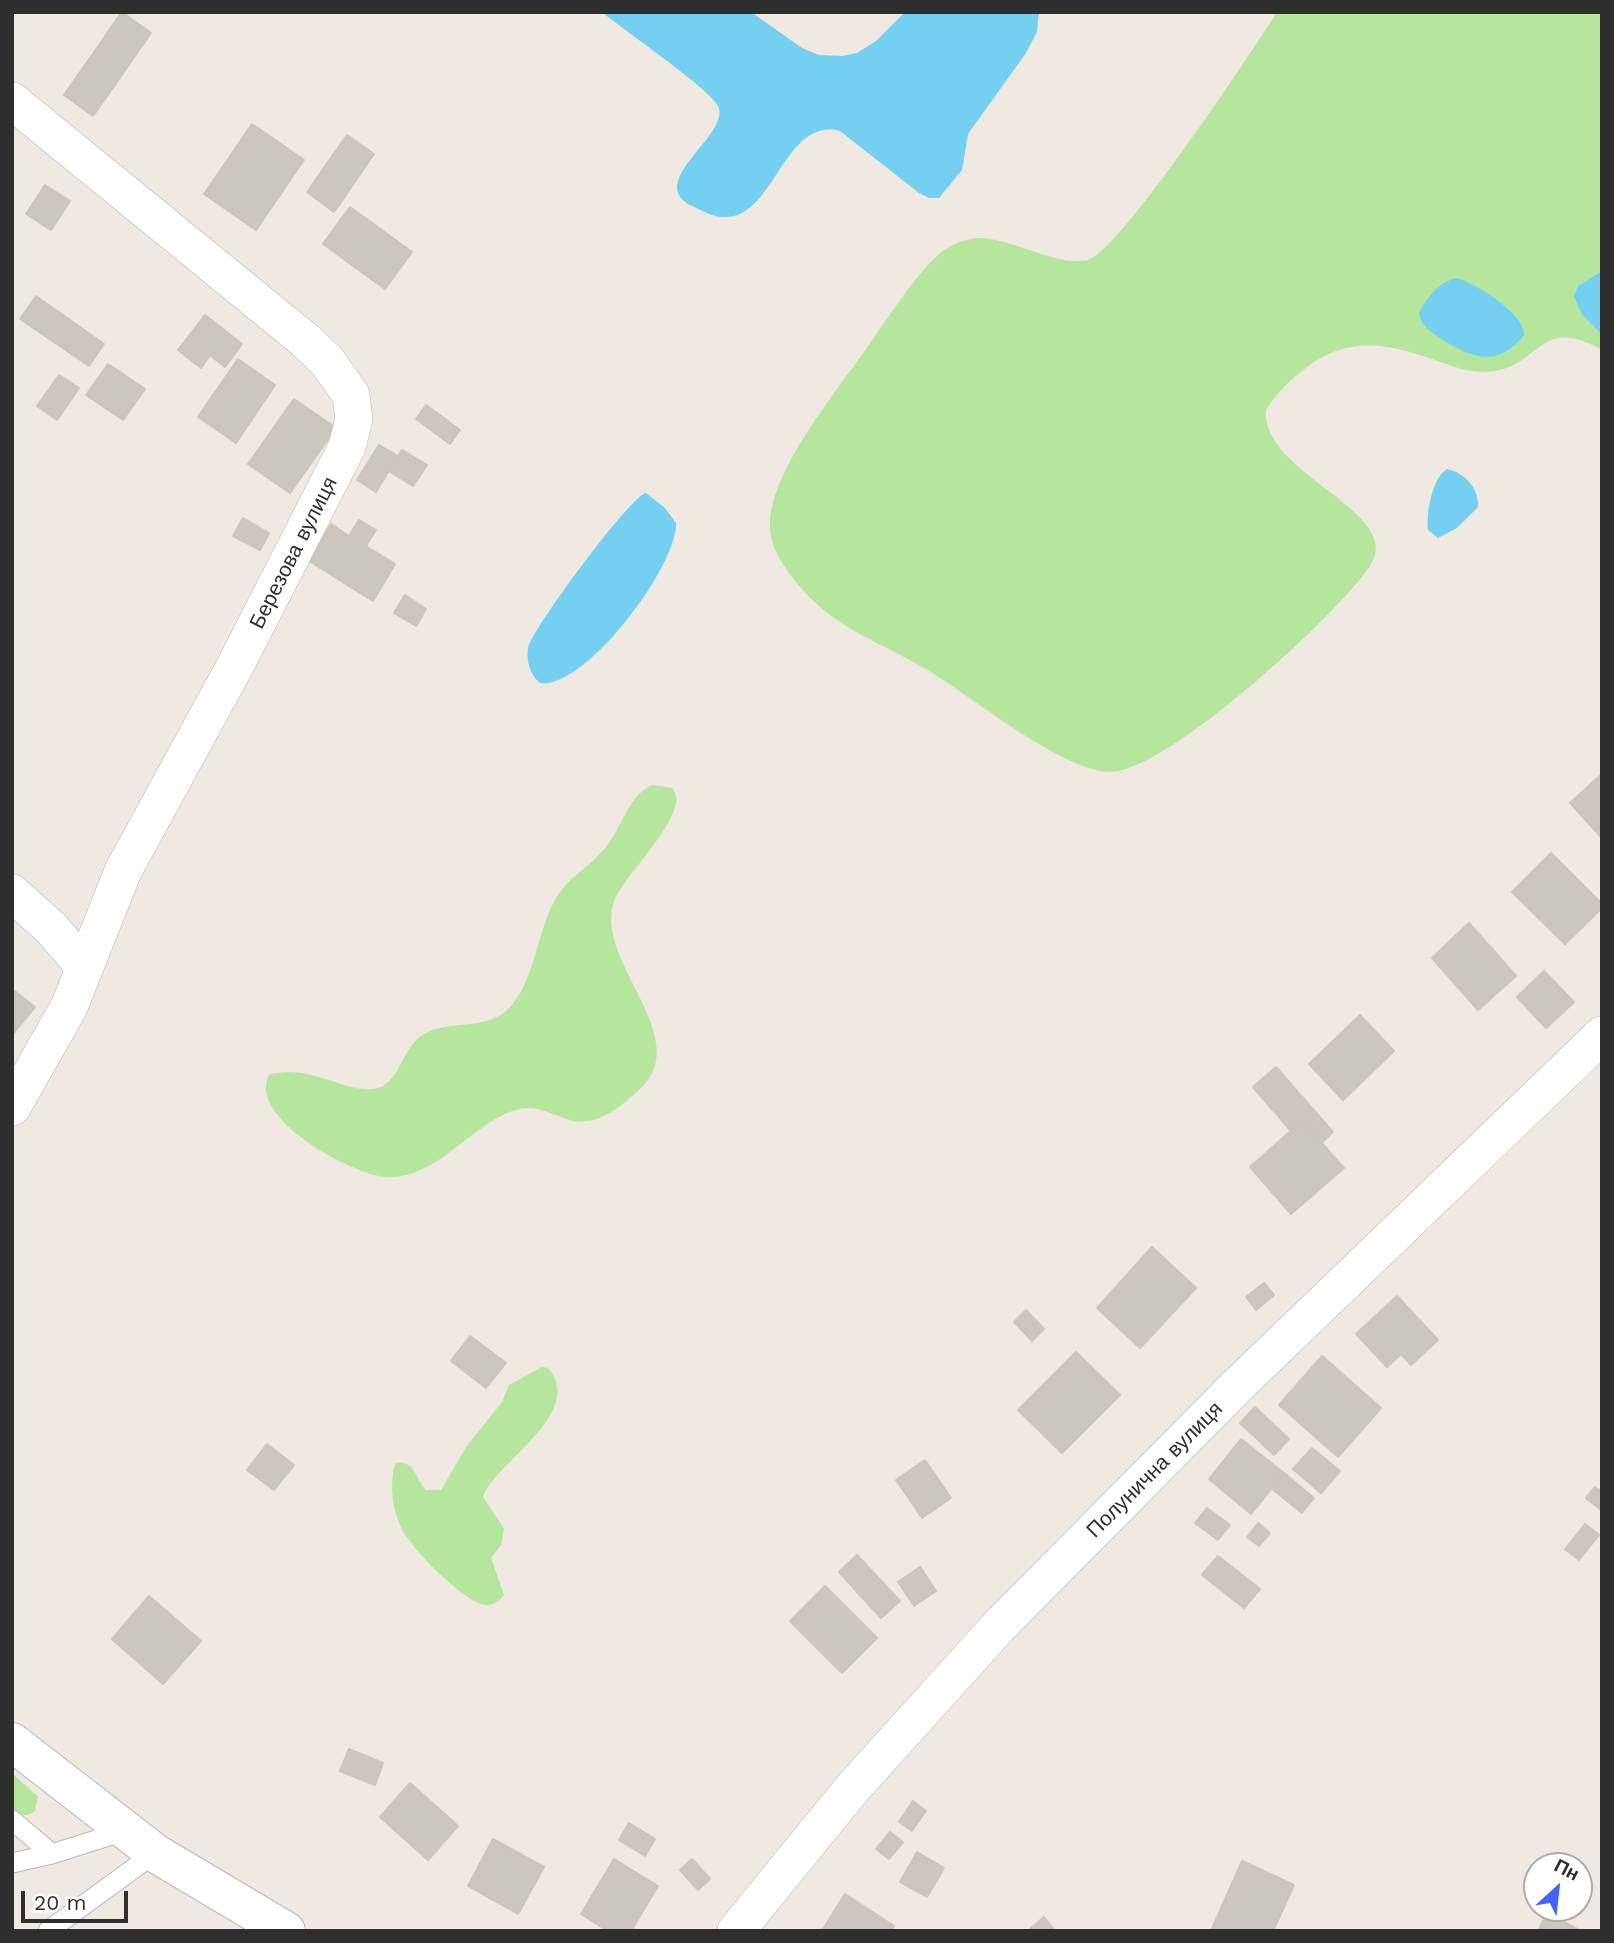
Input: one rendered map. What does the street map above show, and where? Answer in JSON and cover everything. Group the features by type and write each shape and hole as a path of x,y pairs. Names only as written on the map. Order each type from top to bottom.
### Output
{"street":[{"name":"Березова вулиця","path":"12,101 306,341 346,385 354,406 352,431 338,468 129,859 83,965 69,1007 12,1107"},
{"path":"12,893 51,928 83,965"},
{"name":"Полунична вулиця","path":"736,1931 851,1790 984,1642 1238,1385 1602,1035"},
{"path":"12,1742 139,1842 286,1931"}],"lane":[{"path":"12,1820 52,1854"},
{"path":"12,1863 52,1854 139,1842"},
{"path":"48,1931 139,1842"}],"green space":[{"path":"1277,12 1602,12 1602,350 1580,340 1551,340 1518,363 1504,369 1477,372 1392,348 1363,346 1335,352 1301,372 1279,392 1266,410 1270,433 1285,454 1352,510 1369,528 1376,546 1370,566 1324,619 1248,688 1208,720 1135,766 1109,772 1089,768 1041,745 924,668 824,611 799,586 777,554 770,523 773,502 790,461 812,425 904,295 938,255 957,243 978,238 1006,242 1066,260 1090,259 1106,247 1157,186"},
{"path":"653,785 672,788 676,798 674,811 656,842 621,888 615,899 611,922 616,945 650,1019 656,1043 655,1065 636,1093 610,1113 590,1121 570,1120 531,1108 515,1110 490,1122 433,1163 402,1176 369,1174 349,1166 306,1141 287,1125 273,1109 266,1092 269,1075 297,1073 361,1089 373,1089 389,1081 409,1049 421,1036 442,1028 487,1021 506,1011 523,988 549,913 560,892 603,851 638,795"},
{"path":"542,1367 548,1368 557,1385 556,1402 534,1437 490,1484 483,1497 504,1529 501,1545 491,1558 504,1595 496,1603 485,1605 464,1594 451,1583 405,1534 397,1518 392,1497 394,1467 396,1463 408,1464 426,1490 441,1490 466,1447 502,1402 509,1385"},
{"path":"12,1773 38,1797 35,1811 32,1813 23,1815 12,1809"}],"water":[{"path":"602,12 751,12 802,48 819,55 842,56 857,53 876,41 905,12 1039,12 1037,32 1026,53 968,134 962,170 939,198 929,198 919,193 840,131 821,131 805,139 792,152 755,203 741,214 724,217 694,207 680,197 677,185 691,158 713,131 719,118 718,106 683,73"},
{"path":"1602,271 1602,335 1581,313 1574,296 1578,286"},
{"path":"1457,278 1498,300 1516,318 1524,335 1514,346 1494,356 1474,355 1440,338 1424,325 1419,313 1426,302 1439,287"},
{"path":"1447,469 1470,482 1478,500 1478,507 1457,528 1438,538 1428,530 1429,506 1437,480"},
{"path":"646,493 665,508 676,523 673,542 662,567 646,594 603,647 581,667 559,680 540,683 528,663 528,648 534,636 563,591 603,538 637,499"}],"building":[{"path":"122,12 151,33 93,116 64,95"},
{"path":"252,124 304,160 256,230 204,194"},
{"path":"347,135 374,154 334,212 307,192"},
{"path":"45,185 70,201 51,230 26,214"},
{"path":"350,207 412,252 385,289 323,244"},
{"path":"36,296 104,344 89,366 20,319"},
{"path":"205,315 242,344 225,367 210,355 201,368 178,350"},
{"path":"238,359 275,385 236,443 198,417"},
{"path":"108,364 145,389 123,420 86,395"},
{"path":"59,375 79,388 57,420 37,406"},
{"path":"294,399 336,428 290,493 248,464"},
{"path":"426,405 460,430 450,444 416,419"},
{"path":"379,445 398,456 376,492 357,480"},
{"path":"402,450 427,465 413,486 389,471"},
{"path":"243,518 269,533 260,550 233,536"},
{"path":"359,520 376,530 366,546 395,564 373,601 309,561 331,524 349,536"},
{"path":"405,595 426,609 416,626 394,613"},
{"path":"1602,774 1602,838 1570,803"},
{"path":"1551,853 1602,904 1602,908 1565,944 1512,892"},
{"path":"1469,923 1516,976 1478,1010 1432,958"},
{"path":"1544,971 1574,1002 1546,1028 1517,997"},
{"path":"12,989 35,1007 12,1035"},
{"path":"1360,1015 1394,1051 1343,1100 1309,1064"},
{"path":"1276,1067 1333,1132 1321,1143 1302,1121 1291,1131 1253,1087"},
{"path":"1302,1121 1344,1168 1291,1214 1250,1167"},
{"path":"1152,1247 1196,1288 1140,1348 1097,1308"},
{"path":"1264,1283 1274,1295 1256,1310 1246,1297"},
{"path":"1397,1296 1438,1340 1411,1365 1401,1354 1387,1367 1356,1334"},
{"path":"1026,1310 1044,1329 1032,1341 1014,1322"},
{"path":"470,1336 506,1363 486,1388 451,1361"},
{"path":"1076,1352 1120,1395 1062,1453 1018,1410"},
{"path":"1322,1356 1381,1408 1338,1457 1279,1405"},
{"path":"1255,1407 1289,1439 1274,1455 1240,1423"},
{"path":"1241,1439 1284,1473 1251,1514 1209,1479"},
{"path":"267,1444 294,1465 274,1490 247,1470"},
{"path":"1312,1448 1340,1471 1321,1493 1293,1469"},
{"path":"925,1460 951,1498 922,1518 896,1480"},
{"path":"1284,1473 1314,1498 1302,1513 1271,1488"},
{"path":"1595,1487 1602,1492 1602,1511 1586,1498"},
{"path":"1207,1508 1230,1525 1218,1540 1195,1523"},
{"path":"1258,1523 1270,1533 1259,1546 1247,1537"},
{"path":"1585,1524 1599,1535 1579,1560 1565,1549"},
{"path":"857,1555 900,1601 881,1618 839,1572"},
{"path":"1218,1556 1260,1589 1244,1608 1202,1575"},
{"path":"920,1567 936,1591 914,1606 898,1582"},
{"path":"825,1586 877,1638 842,1673 790,1621"},
{"path":"149,1596 201,1641 163,1684 112,1639"},
{"path":"349,1749 383,1763 375,1785 340,1771"},
{"path":"410,1783 458,1826 428,1860 380,1817"},
{"path":"913,1801 926,1811 912,1831 899,1822"},
{"path":"629,1823 655,1839 645,1856 619,1840"},
{"path":"890,1832 903,1842 889,1859 876,1849"},
{"path":"493,1839 544,1867 518,1914 468,1886"},
{"path":"917,1852 944,1868 927,1897 900,1882"},
{"path":"614,1859 658,1886 631,1931 608,1931 581,1914"},
{"path":"692,1859 710,1879 698,1890 680,1870"},
{"path":"1242,1861 1294,1885 1273,1931 1211,1931"},
{"path":"845,1894 894,1926 891,1931 822,1931"},
{"path":"1044,1917 1055,1931 1031,1931 1030,1929"},
{"path":"1542,1922 1564,1922 1581,1931 1538,1931"}]}
